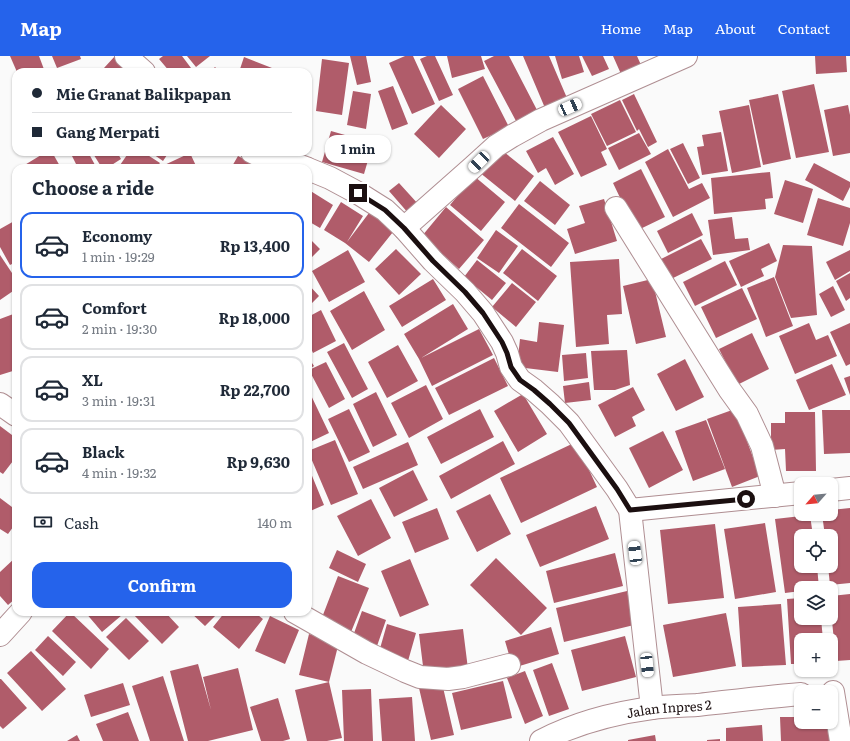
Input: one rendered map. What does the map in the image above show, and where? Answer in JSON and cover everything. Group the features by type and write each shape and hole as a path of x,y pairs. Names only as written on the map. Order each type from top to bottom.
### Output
{"street":[{"path":"126,56 140,68"},
{"path":"404,228 496,146 512,136 541,120 686,56"},
{"path":"260,156 281,159 295,164"},
{"path":"312,170 358,193 385,210 404,228 433,261 465,292 483,313 502,342 511,367 520,380 550,404 569,423 617,489 630,510 652,708"},
{"path":"616,208 729,389 747,414 762,446 775,496"},
{"path":"0,404 12,412"},
{"path":"838,489 850,488"},
{"path":"630,510 794,494"},
{"path":"0,635 17,616"},
{"path":"301,616 367,653 405,672 420,677 448,679 464,677 509,665"},
{"path":"838,692 841,741"},
{"name":"Jalan Inpres 2","path":"540,741 567,729 617,715 652,708 794,695"}],"building":[{"path":"10,56 39,56 44,68 15,68"},
{"path":"52,56 80,56 81,59 57,68"},
{"path":"115,56 124,56 136,68 104,68"},
{"path":"163,56 182,56 191,68 167,68 159,59"},
{"path":"187,56 210,56 196,67"},
{"path":"350,56 366,56 371,82 357,85"},
{"path":"405,56 413,56 435,104 412,114 389,63"},
{"path":"427,56 435,56 453,95 439,101 420,59"},
{"path":"447,56 481,56 485,69 452,78"},
{"path":"494,56 509,56 537,110 516,121 484,61"},
{"path":"523,56 549,56 567,98 545,108"},
{"path":"555,56 579,56 584,72 562,79"},
{"path":"582,56 603,56 609,69 592,76"},
{"path":"613,56 637,56 641,65 621,74"},
{"path":"815,56 846,56 847,72 816,74"},
{"path":"244,57 272,68 240,68"},
{"path":"322,59 349,63 342,115 316,111"},
{"path":"483,76 509,127 483,139 458,89"},
{"path":"814,84 829,152 796,158 782,91"},
{"path":"393,86 408,124 392,130 378,91"},
{"path":"353,91 371,94 366,129 347,125"},
{"path":"634,94 657,142 648,147 639,129 637,131 622,100"},
{"path":"778,94 791,159 763,165 749,100"},
{"path":"620,100 636,132 607,146 591,114"},
{"path":"441,105 466,129 439,158 414,134"},
{"path":"749,105 761,167 732,173 719,111"},
{"path":"848,105 850,115 850,153 833,156 824,110"},
{"path":"591,116 607,149 601,152 607,165 581,177 558,132"},
{"path":"331,131 373,143 364,174 322,162"},
{"path":"721,132 728,171 702,175 697,147 704,146 702,135"},
{"path":"639,133 651,154 619,170 608,148"},
{"path":"553,137 574,174 555,185 546,168 538,173 526,151"},
{"path":"683,143 700,178 688,184 670,149"},
{"path":"499,148 534,176 515,201 479,172"},
{"path":"668,149 689,189 702,183 710,198 673,217 645,162"},
{"path":"39,156 54,156 59,164 26,164"},
{"path":"72,156 90,156 94,164 76,164"},
{"path":"94,156 119,156 121,159 113,164 100,164"},
{"path":"126,156 149,156 160,163 159,164 121,164"},
{"path":"156,156 166,156 163,161"},
{"path":"184,156 191,156 195,164 167,164"},
{"path":"238,156 250,162 249,164 233,164"},
{"path":"814,163 850,182 850,187 843,201 805,180"},
{"path":"641,169 665,217 636,231 613,183"},
{"path":"770,172 773,198 765,199 766,209 714,214 711,178"},
{"path":"474,176 505,202 481,231 450,205"},
{"path":"785,180 813,189 803,223 774,214"},
{"path":"540,181 570,205 555,225 524,201"},
{"path":"399,183 419,205 409,214 389,191"},
{"path":"312,192 333,205 320,228 312,223"},
{"path":"818,198 850,208 850,223 843,246 807,235"},
{"path":"604,199 617,241 575,254 567,229 585,223 579,206"},
{"path":"341,202 363,216 347,242 372,209 397,227 369,262 345,243 324,230"},
{"path":"519,204 569,243 551,267 501,228"},
{"path":"446,207 484,240 459,269 422,236"},
{"path":"692,213 703,235 668,253 657,231"},
{"path":"732,217 735,239 748,238 750,250 713,255 708,220"},
{"path":"12,222 12,264 10,265 0,247 0,229"},
{"path":"496,230 518,246 499,273 477,258"},
{"path":"701,239 712,259 669,280 659,260"},
{"path":"312,241 320,249 312,257"},
{"path":"769,243 777,261 761,269 764,276 741,287 729,261"},
{"path":"783,245 812,246 817,315 791,318 775,277"},
{"path":"396,249 421,274 399,295 375,269"},
{"path":"522,249 557,276 538,301 503,273"},
{"path":"348,250 365,282 329,302 312,271"},
{"path":"850,250 850,271 835,280 826,262"},
{"path":"0,255 12,273 12,292 0,300"},
{"path":"619,259 622,314 607,315 609,344 576,347 570,262"},
{"path":"477,260 506,283 492,300 464,277"},
{"path":"725,261 737,285 695,306 683,282"},
{"path":"850,273 850,298 846,301 836,281"},
{"path":"774,277 793,326 766,337 747,288"},
{"path":"433,279 446,300 402,327 389,306"},
{"path":"652,279 666,337 636,344 623,286"},
{"path":"512,283 536,302 516,327 492,307"},
{"path":"833,286 845,310 831,317 819,294"},
{"path":"312,288 319,296 312,303"},
{"path":"742,288 757,319 716,338 701,307"},
{"path":"364,291 385,330 352,350 330,311"},
{"path":"453,304 468,329 421,358 479,329 493,355 432,386 419,359 404,334"},
{"path":"321,310 336,341 313,353 312,351 312,315"},
{"path":"12,314 12,371 0,375 0,319"},
{"path":"539,322 564,325 558,372 517,367 520,339 537,342"},
{"path":"809,323 816,340 828,335 837,356 795,374 779,336"},
{"path":"850,323 850,364 846,366 830,332"},
{"path":"752,333 769,369 737,385 719,349"},
{"path":"344,343 368,389 352,398 327,352"},
{"path":"398,345 418,381 387,398 368,362"},
{"path":"627,350 630,385 615,390 594,390 591,351"},
{"path":"586,353 588,378 564,381 562,355"},
{"path":"494,358 508,386 449,415 435,388"},
{"path":"685,359 704,397 676,411 657,374"},
{"path":"326,362 345,399 329,408 312,376 312,369"},
{"path":"832,364 846,395 809,410 796,380"},
{"path":"850,376 850,395 844,378"},
{"path":"589,382 591,400 565,403 563,386"},
{"path":"426,385 443,419 409,438 391,403"},
{"path":"633,387 645,410 632,417 636,426 615,437 598,405"},
{"path":"376,392 397,435 373,447 353,404"},
{"path":"523,394 547,434 518,452 494,411"},
{"path":"312,397 329,433 312,441"},
{"path":"349,409 370,452 349,462 328,419"},
{"path":"480,409 494,437 441,464 427,437"},
{"path":"735,409 760,476 732,487 707,419"},
{"path":"822,410 850,410 850,453 824,454"},
{"path":"785,412 815,412 816,471 786,471 785,449 771,450 771,423 785,423"},
{"path":"706,420 725,469 693,481 675,431"},
{"path":"0,426 12,435 12,462 3,474 0,472"},
{"path":"663,431 683,470 649,488 629,448"},
{"path":"335,440 358,494 331,505 312,460 312,449"},
{"path":"503,441 515,464 451,499 439,476"},
{"path":"408,442 418,465 363,489 353,467"},
{"path":"576,442 597,487 521,523 500,478"},
{"path":"413,470 428,500 394,517 379,488"},
{"path":"312,476 324,505 312,510"},
{"path":"490,494 511,534 477,552 456,511"},
{"path":"0,498 12,507 12,528 8,534 0,529"},
{"path":"371,499 391,538 358,556 337,516"},
{"path":"596,506 609,539 540,567 526,535"},
{"path":"437,508 449,539 415,553 402,522"},
{"path":"850,508 850,583 838,584 838,581 830,581 829,573 838,573 838,529 824,529 823,521 838,521 838,509"},
{"path":"794,517 794,521 811,521 812,529 794,529 794,573 818,573 818,581 794,581 794,592 785,593 775,519"},
{"path":"765,523 776,592 735,599 724,529"},
{"path":"715,524 724,598 668,604 660,530"},
{"path":"337,550 366,564 358,582 329,568"},
{"path":"615,553 623,586 554,603 546,571"},
{"path":"496,558 547,608 521,635 470,585"},
{"path":"410,559 429,605 400,617 381,571"},
{"path":"12,561 12,602 8,605 0,596 0,572"},
{"path":"338,576 369,588 351,632 321,620"},
{"path":"627,591 634,625 564,642 556,608"},
{"path":"850,594 850,660 838,661 838,633 833,633 832,625 838,625 838,595"},
{"path":"794,598 794,625 822,625 822,633 794,633 794,664 791,664 787,599"},
{"path":"781,604 786,665 742,667 738,607"},
{"path":"362,611 386,620 377,646 353,636"},
{"path":"726,613 736,666 673,677 663,625"},
{"path":"66,616 74,616 109,649 91,669 52,631"},
{"path":"88,616 121,616 102,632"},
{"path":"135,616 169,616 179,627 162,644"},
{"path":"194,616 215,616 205,626"},
{"path":"222,616 259,616 263,619 239,649 213,627"},
{"path":"270,616 299,630 285,664 255,651"},
{"path":"126,618 149,641 129,660 106,637"},
{"path":"387,624 416,633 408,661 379,652"},
{"path":"551,627 559,654 513,668 505,641"},
{"path":"463,629 468,669 424,674 419,634"},
{"path":"309,634 339,642 329,682 299,675"},
{"path":"48,636 76,662 63,676 35,650"},
{"path":"625,636 636,677 582,691 571,650"},
{"path":"31,651 66,689 42,711 7,673"},
{"path":"552,663 569,709 549,716 533,670"},
{"path":"198,664 211,710 203,677 238,668 253,730 208,741 188,741 170,671"},
{"path":"525,671 543,716 525,724 507,678"},
{"path":"163,676 184,741 150,741 132,686"},
{"path":"0,679 27,708 3,729 0,726"},
{"path":"503,681 512,718 461,730 452,693"},
{"path":"329,682 342,738 327,741 307,741 295,690"},
{"path":"123,683 130,705 91,717 84,695"},
{"path":"442,683 454,735 431,740 419,688"},
{"path":"371,689 373,741 344,741 342,690"},
{"path":"412,697 415,741 382,741 379,699"},
{"path":"278,698 290,739 283,741 261,741 250,707"},
{"path":"128,712 139,741 103,741 96,724"},
{"path":"780,717 794,717 794,729 830,729 830,741 781,741"},
{"path":"762,725 763,741 726,741 726,728"},
{"path":"77,735 80,741 67,741"},
{"path":"655,735 656,741 628,741 628,740"},
{"path":"720,739 720,741 707,741 707,740"}],"route":[{"path":"358,193 385,210 404,228 433,261 465,292 483,313 502,342 511,367 520,380 550,404 569,423 617,489 630,510 746,499"}]}
